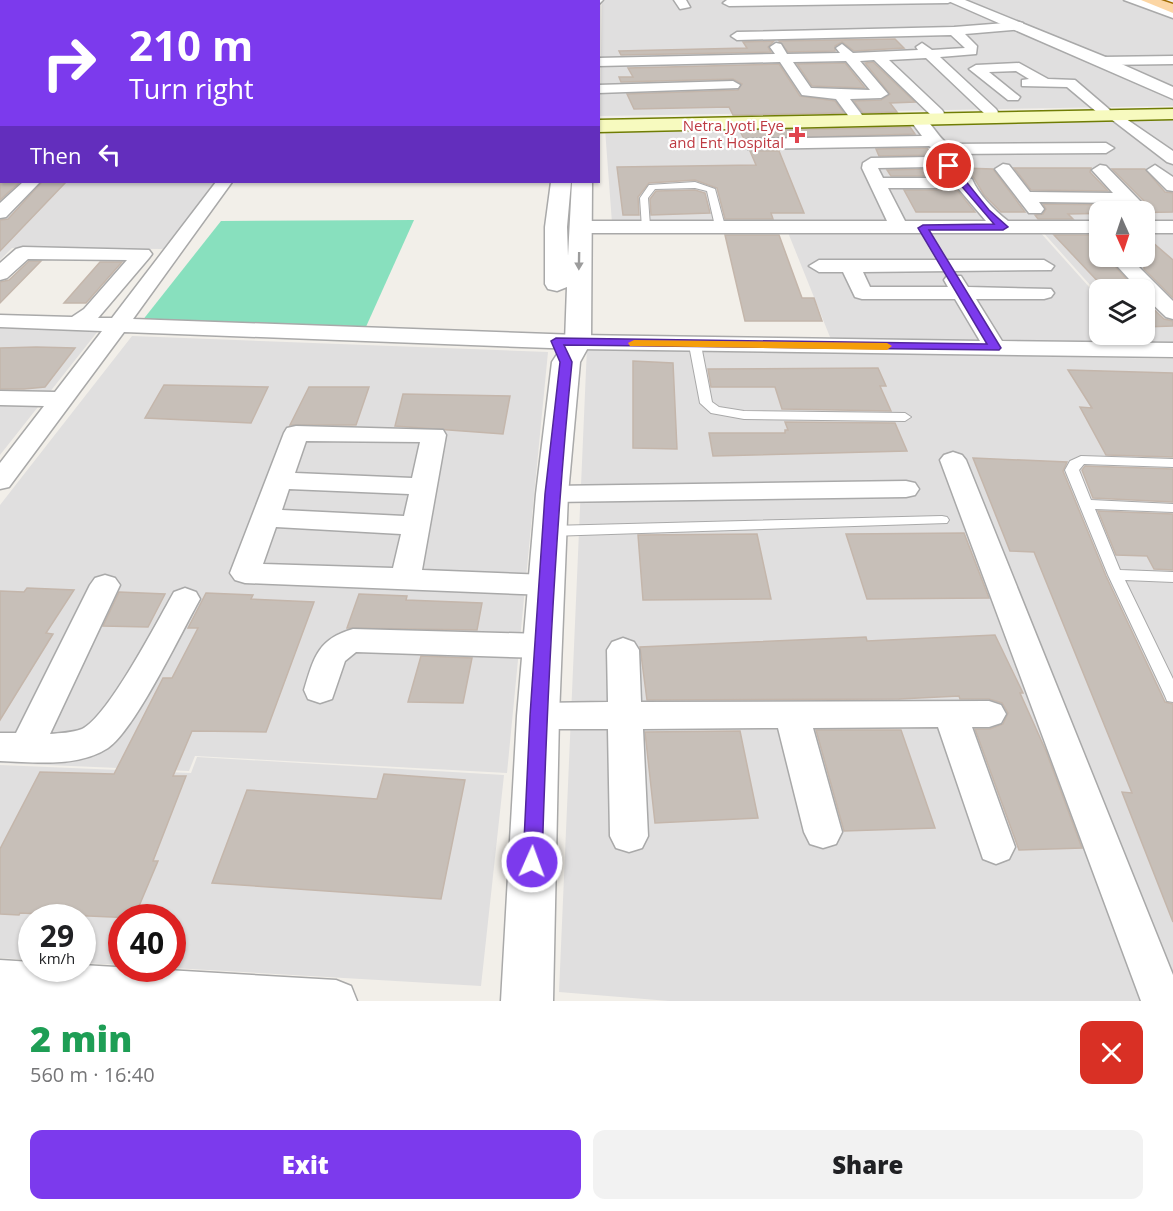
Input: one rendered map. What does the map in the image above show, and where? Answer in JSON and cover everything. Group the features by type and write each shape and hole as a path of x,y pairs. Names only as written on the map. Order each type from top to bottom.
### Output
{"main road":[{"path":"1148,0 1173,9"},
{"path":"600,126 918,120 1110,113 1173,108"},
{"path":"600,120 991,112 1173,114"}],"street":[{"path":"824,13 879,1 948,0"},
{"path":"953,0 1168,90"},
{"path":"1131,0 1173,14"},
{"path":"733,9 760,3 787,1 824,13 867,33 907,85 937,114"},
{"path":"760,3 815,56"},
{"path":"733,9 785,57 809,94 881,94 831,34 824,13"},
{"path":"737,36 954,31 1019,26"},
{"path":"889,62 930,54 971,51 971,46 954,31"},
{"path":"907,32 991,112"},
{"path":"600,49 694,46"},
{"path":"600,62 877,56 889,62 944,67"},
{"path":"1102,61 1173,60"},
{"path":"1012,97 976,69 1019,67 1045,83"},
{"path":"995,84 1070,83 1142,135 1169,151"},
{"path":"907,85 961,84"},
{"path":"600,89 733,85"},
{"path":"1074,86 1100,86"},
{"path":"840,95 855,115"},
{"path":"918,120 933,141 952,150 1106,148"},
{"path":"748,144 933,141"},
{"path":"896,222 869,165 879,162 941,163 953,169 997,222"},
{"path":"1003,169 1049,226"},
{"path":"1100,170 1132,201"},
{"path":"1155,170 1173,185"},
{"path":"4,205 31,183"},
{"path":"0,481 223,183"},
{"path":"561,183 556,227 567,348"},
{"path":"527,1001 538,716 551,513 580,227 582,183"},
{"path":"1025,196 1129,198"},
{"path":"896,222 923,228 997,222"},
{"path":"580,227 997,222 1089,230"},
{"path":"923,228 995,348"},
{"path":"0,274 23,253 142,254 91,313 78,323"},
{"path":"851,266 862,292 1044,293 1023,266"},
{"path":"819,267 1044,266"},
{"path":"1128,267 1173,313"},
{"path":"0,307 4,307 0,312"},
{"path":"0,321 567,348 695,345 1173,350"},
{"path":"0,398 62,399"},
{"path":"406,579 434,435 296,433 244,573 547,585"},
{"path":"952,460 1162,1001"},
{"path":"279,480 424,487"},
{"path":"551,513 906,489"},
{"path":"264,518 416,526"},
{"path":"13,747 105,585"},
{"path":"13,747 74,745 97,738 117,714 185,599"},
{"path":"320,690 332,654 339,644 354,640 543,646"},
{"path":"623,650 629,836"},
{"path":"950,714 996,847"},
{"path":"538,716 989,714"},
{"path":"792,715 823,832"},
{"path":"0,981 242,998 336,1001"}],"lane":[{"path":"645,226 644,198 652,187 694,184 711,189 720,226"},
{"path":"695,345 706,403 721,412 744,415 904,417"},
{"path":"1173,463 1081,460 1072,470 1115,575 1173,696"},
{"path":"1086,504 1173,508"},
{"path":"551,513 942,520"},
{"path":"1115,575 1173,578"}],"shaded area":[{"path":"602,0 1121,0 1173,18 1173,106 600,116"},
{"path":"1173,116 1173,224 1155,224 1155,201 1089,201 1089,224 612,223 605,129"},
{"path":"0,183 216,183 163,249 12,248 0,260"},
{"path":"787,230 1039,231 1089,287 1089,345 1142,345 1144,347 832,342"},
{"path":"1041,230 1089,230 1089,267 1155,267 1155,230 1173,230 1173,348 1145,345 1155,345 1155,279 1089,279 1089,284"},
{"path":"0,328 98,331 0,455"},
{"path":"132,336 548,352 507,773 195,756 189,771 0,763 0,505"},
{"path":"587,347 1173,359 1173,1001 669,1001 559,992"},
{"path":"197,757 504,775 481,986 186,969 186,904 108,904 108,964 96,964 96,904 18,904 18,959 0,958 0,765 191,773"}],"green space":[{"path":"414,220 365,329 142,321 221,221"}],"building":[{"path":"895,39 904,48 854,51 842,42 835,46 835,51 788,52 779,41"},
{"path":"774,41 768,47 771,52 621,55 619,51 747,48 743,42"},
{"path":"873,62 915,102 890,103 897,112 863,113 854,101 881,100 890,94 865,63"},
{"path":"845,63 865,88 812,86 797,64"},
{"path":"779,64 800,96 835,101 844,113 733,115 729,107 634,109 627,94 738,90 742,84 733,79 621,82 619,77 633,77 628,68"},
{"path":"910,127 915,134 744,139 740,131"},
{"path":"927,148 932,155 879,156 876,149"},
{"path":"750,151 779,151 804,213 771,213 773,219 725,219 717,188 695,180 649,183 638,197 639,215 623,215 617,167 756,165"},
{"path":"963,168 993,169 1025,212 1001,212"},
{"path":"1014,168 1091,168 1090,172 1108,191 1031,190"},
{"path":"930,169 942,172 945,176 891,176 887,170"},
{"path":"1112,169 1145,169 1165,192 1173,193 1173,212 1155,212 1155,201 1144,201"},
{"path":"0,183 19,183 0,200"},
{"path":"41,183 65,183 0,251 0,220 8,219"},
{"path":"695,190 705,193 710,213 651,215 650,199 656,191"},
{"path":"904,190 957,190 975,212 916,212"},
{"path":"1043,204 1089,205 1089,214 1068,214 1073,219 1038,219 1035,215 1043,214 1046,209"},
{"path":"725,235 779,235 802,298 814,298 822,321 745,321"},
{"path":"1054,235 1089,235 1089,267 1116,267 1126,279 1096,279"},
{"path":"1155,244 1173,260 1173,298 1155,279 1144,267 1155,267"},
{"path":"29,261 41,261 0,303 0,282 9,280"},
{"path":"100,262 122,262 86,303 64,303"},
{"path":"1155,310 1164,319 1173,321 1173,326 1155,327"},
{"path":"0,348 75,348 45,387 0,389"},
{"path":"633,361 673,363 677,449 633,448"},
{"path":"878,368 886,386 880,386 891,411 782,409 775,387 711,387 708,369"},
{"path":"1068,370 1173,373 1173,457 1106,455 1080,407 1092,408"},
{"path":"164,385 268,387 251,423 145,418"},
{"path":"309,387 369,387 356,425 290,425"},
{"path":"403,394 510,396 503,434 395,426"},
{"path":"785,422 895,423 907,451 713,456 709,433 785,433 785,430 788,430"},
{"path":"973,458 1067,462 1063,471 1106,576 1165,702 1173,704 1173,922 1122,792 1132,793 1034,552 1010,551"},
{"path":"1085,466 1173,469 1173,502 1093,498 1082,470"},
{"path":"1098,511 1173,514 1173,570 1154,569 1147,556 1116,555"},
{"path":"964,533 989,598 867,599 846,534"},
{"path":"757,534 771,599 643,600 638,535"},
{"path":"27,588 74,590 46,633 53,634 0,720 0,591 24,592"},
{"path":"119,592 165,594 148,627 103,626"},
{"path":"206,593 253,595 251,599 314,602 266,732 192,731 173,776 186,776 153,861 158,861 140,904 108,904 108,917 96,916 96,904 18,904 18,915 0,914 0,849 40,772 114,774 163,678 172,678 198,628 188,628"},
{"path":"359,594 407,596 406,600 482,603 477,630 347,628"},
{"path":"995,635 1023,693 1020,693 1046,751 1082,848 1019,850 975,729 990,729 1003,724 1008,713 1002,703 989,699 960,699 959,696 899,699 647,700 640,647 866,637 867,641"},
{"path":"421,656 472,658 463,703 408,702"},
{"path":"816,730 901,730 935,828 844,831"},
{"path":"740,731 758,818 655,823 645,732"},
{"path":"384,774 465,780 441,899 212,883 247,790 377,799"}],"slow traffic":[{"path":"634,343 887,346"}],"place":[{"name":"Netra Jyoti Eye and Ent Hospital","path":"797,135"}],"route":[{"path":"532,862 538,716 552,494 566,362 556,341 995,348 923,228 1003,227 986,212 966,183 949,166"}]}
